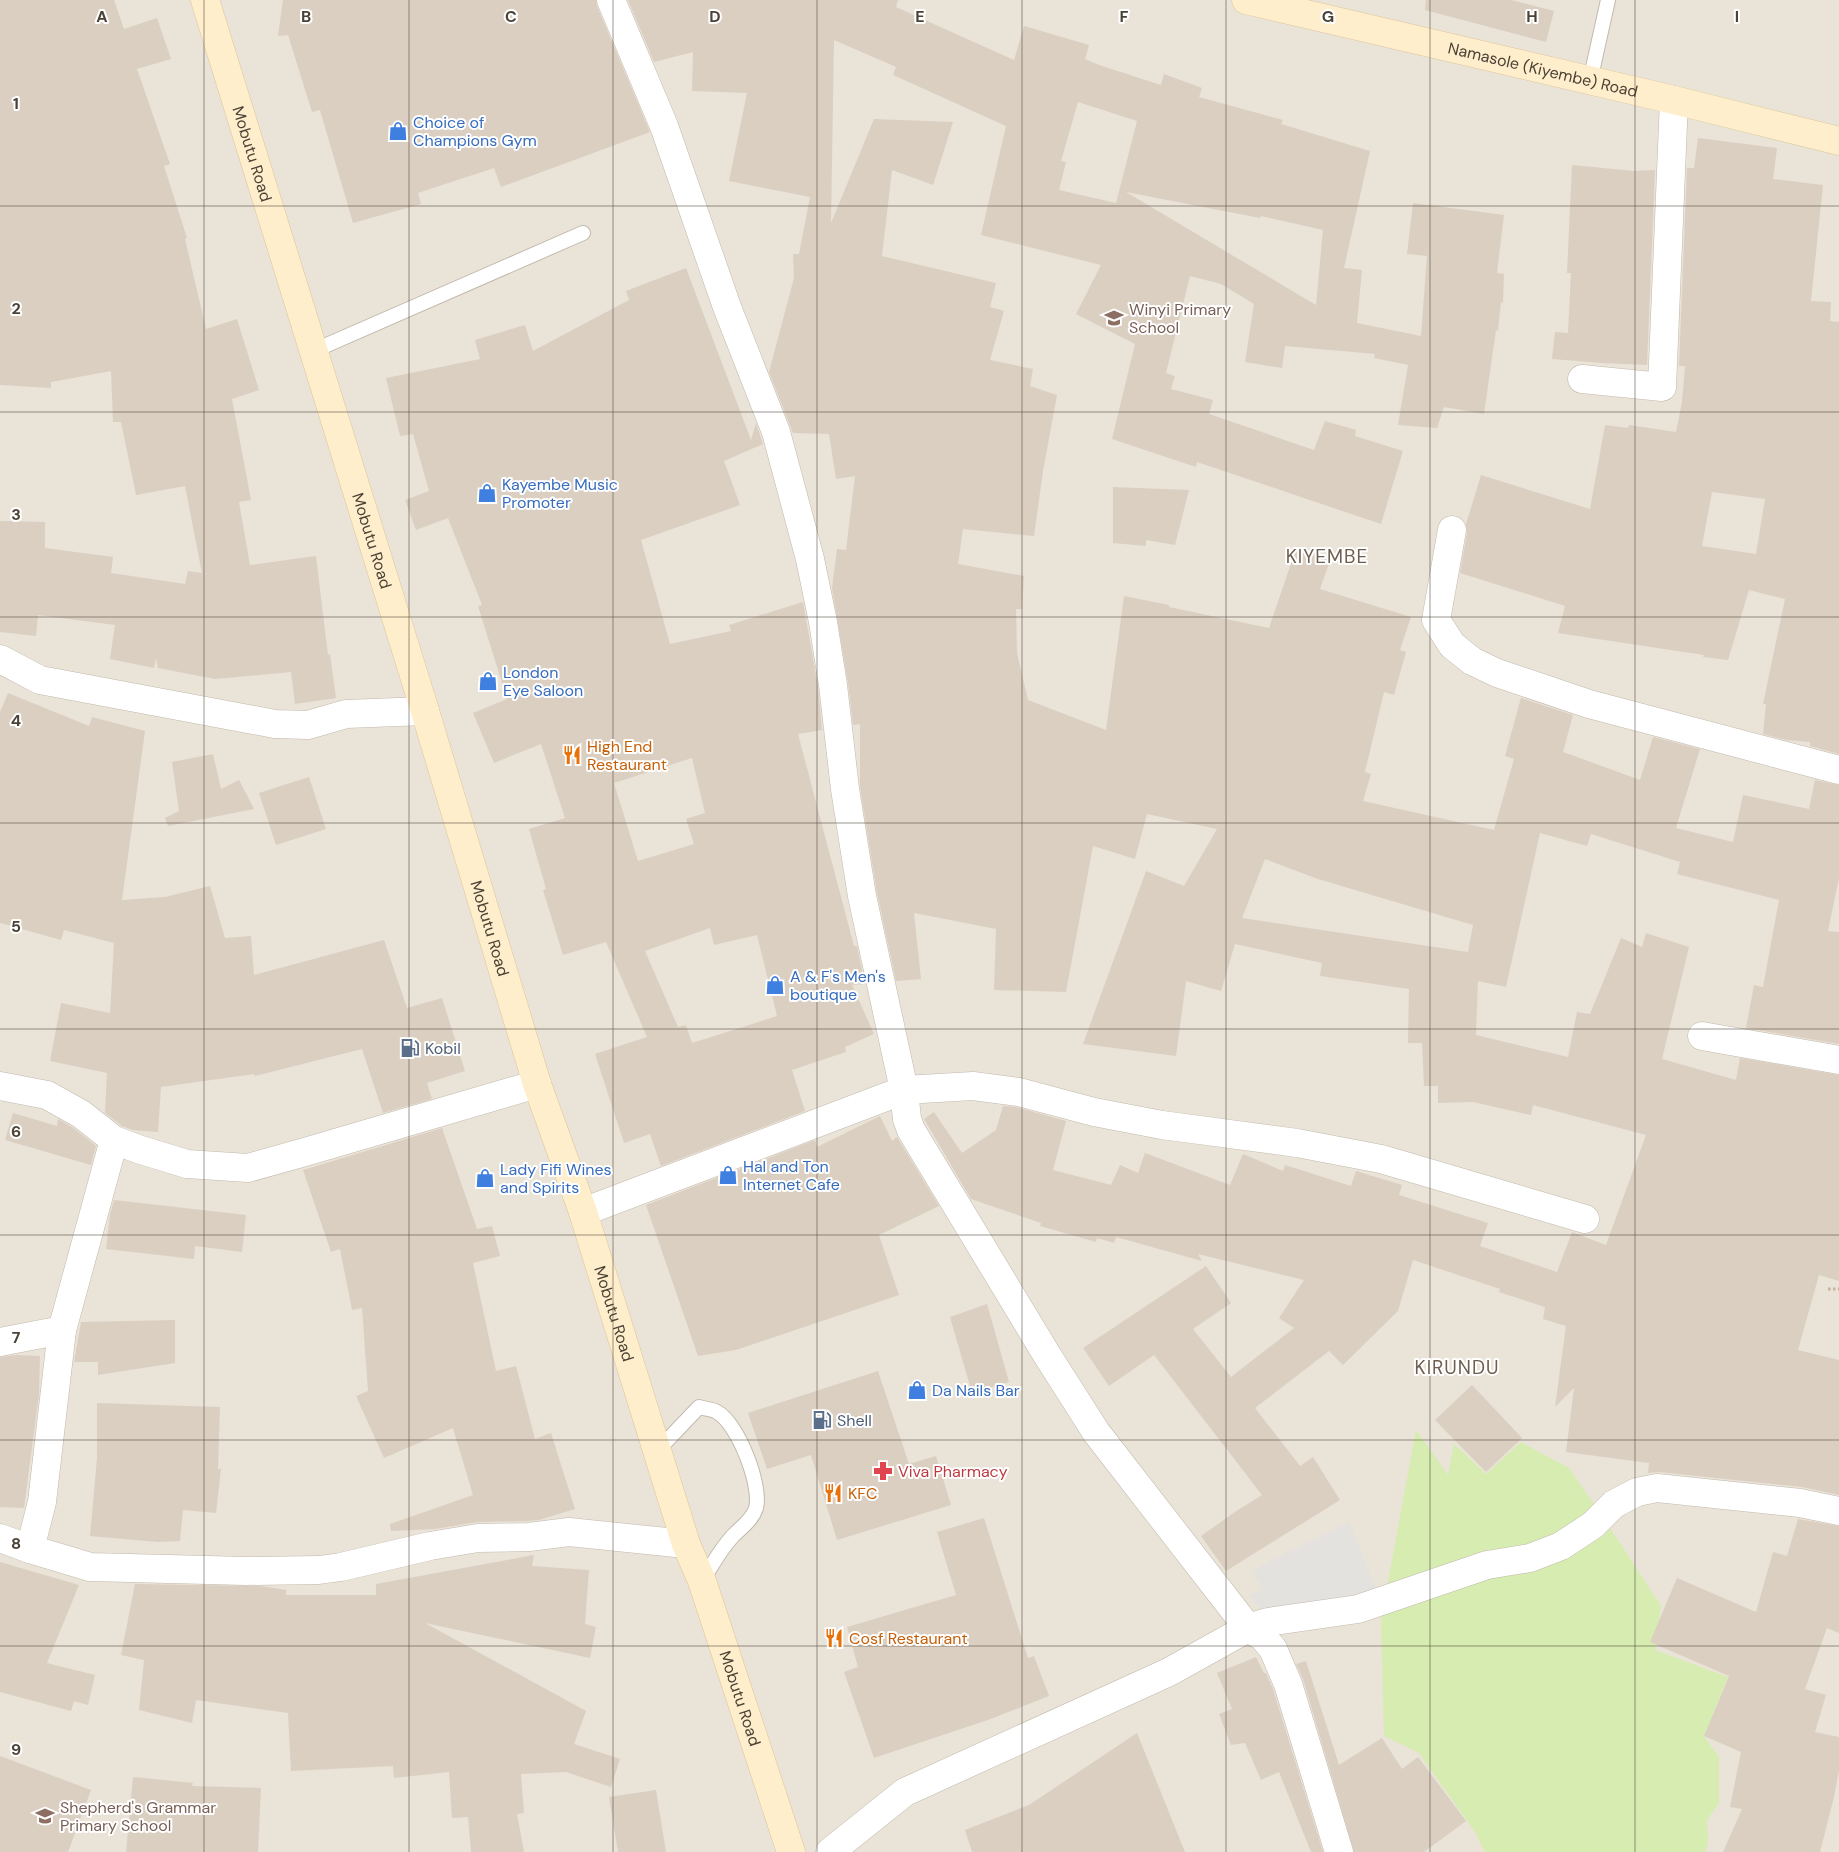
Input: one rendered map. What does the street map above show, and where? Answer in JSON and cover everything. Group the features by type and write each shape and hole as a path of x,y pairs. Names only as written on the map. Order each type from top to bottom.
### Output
{"street":[{"name":"Mobutu Road","path":"205,0 425,711 537,1084 583,1212 686,1544 702,1581 791,1852"},
{"path":"611,0 664,126 727,307 776,432 810,559 833,685 862,896 911,1130 1096,1432 1248,1628 1263,1637 1273,1649 1288,1684 1339,1852"},
{"name":"Namasole (Kiyembe) Road","path":"1246,0 1674,100 1839,141"},
{"path":"1582,379 1662,387 1674,100"},
{"path":"1452,530 1436,620 1452,645 1472,661 1497,673 1589,704 1839,770"},
{"path":"0,659 40,680 275,724 308,725 346,714 425,711"},
{"path":"1702,1036 1839,1060"},
{"path":"0,1086 47,1095 81,1114 114,1140 141,1150 188,1164 248,1168 537,1084"},
{"path":"583,1212 904,1090 972,1086 1019,1092 1094,1112 1162,1125 1297,1143 1381,1159 1585,1219"},
{"path":"30,1549 42,1502 62,1330 114,1140"},
{"path":"0,1342 62,1330"},
{"path":"830,1852 905,1792 1170,1672 1248,1628 1268,1622 1358,1609 1487,1565 1530,1558 1561,1546 1593,1525 1614,1504 1637,1492 1657,1488 1800,1504 1839,1511"},
{"path":"0,1538 90,1567 246,1571 319,1570 341,1567 430,1546 478,1538 529,1537 569,1532 686,1544"}],"lane":[{"path":"1590,81 1608,0"},
{"path":"314,350 582,233"},
{"path":"657,1451 699,1408 718,1412 732,1425 741,1442 756,1486 756,1508 746,1524 731,1538 702,1581"}],"path":[{"path":"1828,1289 1839,1289"}],"shaded area":[{"path":"0,0 1839,0 1839,1852 0,1852"},
{"path":"1349,1522 1377,1591 1271,1618 1249,1596 1263,1589 1252,1572 1269,1561"}],"green space":[{"path":"1416,1430 1448,1475 1454,1444 1486,1474 1521,1442 1569,1468 1661,1606 1655,1650 1728,1677 1704,1736 1719,1757 1719,1803 1707,1820 1708,1843 1705,1852 1485,1852 1475,1832 1419,1753 1384,1736 1381,1620"}],"building":[{"path":"0,0 114,0 124,29 157,18 171,59 137,69 170,164 164,166 187,238 185,239 206,329 237,319 259,390 232,399 251,500 239,502 250,565 316,556 328,655 330,654 336,698 295,704 291,672 215,679 158,668 156,658 154,668 110,659 115,625 38,615 36,636 0,632 0,521 45,522 45,548 113,557 111,573 185,584 188,571 202,573 185,486 136,495 121,422 113,422 111,371 51,382 51,388 0,385"},
{"path":"283,0 596,0 650,132 501,187 494,168 418,193 421,204 353,223 320,110 312,112 288,35 278,36"},
{"path":"628,0 898,0 896,7 1014,60 1024,26 1089,45 1085,59 1099,65 1161,85 1164,74 1202,88 1199,97 1283,120 1281,124 1370,151 1344,268 1362,270 1357,323 1421,336 1427,256 1407,254 1413,203 1504,215 1497,273 1504,274 1503,303 1501,302 1498,331 1496,330 1484,414 1444,407 1437,428 1398,425 1408,365 1374,358 1375,354 1285,346 1282,368 1245,362 1254,304 1221,284 1190,276 1166,373 1175,376 1171,389 1213,400 1209,414 1314,450 1325,421 1356,430 1355,436 1403,451 1381,524 1197,462 1196,467 1112,439 1135,344 1076,314 1101,265 981,235 1006,126 893,75 896,67 834,40 831,223 874,119 953,122 933,185 892,170 882,256 996,283 990,307 1004,311 990,360 1033,369 1030,386 1057,395 1043,471 1034,536 963,529 958,564 1024,576 1022,609 1016,609 1017,653 1028,700 1106,730 1124,596 1269,628 1296,549 1331,558 1320,589 1411,617 1400,650 1406,652 1394,695 1384,692 1365,772 1371,774 1363,801 1494,830 1514,759 1505,756 1521,698 1573,715 1563,752 1640,780 1653,737 1700,749 1676,828 1733,842 1743,795 1809,809 1815,780 1839,785 1839,878 1828,931 1839,932 1839,1044 1746,1028 1754,985 1763,987 1779,900 1677,874 1680,862 1591,834 1587,846 1540,833 1506,987 1478,981 1476,1035 1568,1057 1577,1012 1590,1014 1621,938 1642,947 1646,933 1689,947 1662,1059 1736,1080 1740,1058 1839,1075 1839,1281 1819,1275 1798,1350 1839,1360 1839,1495 1802,1487 1659,1472 1648,1473 1649,1463 1566,1452 1574,1388 1555,1407 1566,1326 1543,1319 1545,1307 1499,1292 1500,1289 1413,1260 1398,1311 1343,1365 1329,1351 1255,1408 1300,1466 1313,1457 1340,1500 1226,1571 1201,1536 1262,1495 1154,1355 1109,1386 1083,1348 1206,1266 1231,1303 1193,1329 1231,1377 1294,1328 1279,1318 1304,1280 1198,1254 1202,1261 1116,1237 1114,1243 1097,1238 1096,1242 1040,1226 1041,1223 971,1199 924,1119 934,1112 962,1153 996,1130 1003,1106 1016,1107 1066,1121 1053,1170 1111,1185 1120,1165 1138,1173 1145,1153 1230,1185 1243,1154 1283,1171 1285,1165 1351,1186 1356,1171 1402,1185 1399,1195 1488,1223 1480,1246 1557,1272 1572,1232 1606,1245 1646,1135 1533,1105 1531,1115 1473,1102 1438,1103 1438,1086 1424,1086 1422,1043 1408,1043 1409,989 1320,976 1322,963 1235,944 1221,991 1186,981 1176,1056 1083,1044 1146,871 1184,886 1217,829 1147,814 1135,859 1093,846 1066,992 994,990 996,929 914,913 921,979 896,981 877,893 860,787 860,724 853,725 832,588 837,549 846,550 855,476 836,479 829,434 793,433 769,372 794,278 793,254 799,254 810,197 729,181 747,93 692,91 693,52 654,62","holes":["1078,102 1137,121 1116,203 1059,190 1066,162 1061,161","1126,192 1260,218 1261,216 1323,230 1316,305","1265,859 1318,879 1473,925 1468,952 1242,918"]},
{"path":"1426,0 1511,0 1554,11 1546,42 1425,10"},
{"path":"1698,138 1777,148 1773,179 1823,185 1811,301 1831,302 1830,321 1839,322 1839,754 1810,746 1810,742 1786,740 1763,734 1766,704 1763,704 1785,599 1749,590 1728,660 1558,633 1565,606 1460,573 1467,533 1466,524 1481,475 1590,509 1605,425 1628,428 1629,425 1676,432 1682,402 1685,366 1679,366 1687,168 1694,168","holes":["1712,492 1765,499 1756,554 1702,546"]},
{"path":"1572,165 1634,171 1655,170 1647,365 1552,359 1555,332 1568,333 1571,273 1567,273"},
{"path":"686,268 751,440 756,423 763,444 724,461 740,505 641,540 670,644 731,631 729,625 803,602 818,687 822,730 798,734 854,946 857,946 865,984 852,985 874,1034 845,1047 846,1052 792,1070 805,1111 661,1166 650,1134 624,1143 595,1054 647,1037 606,942 563,955 543,890 546,889 529,829 565,818 541,744 494,763 473,713 507,699 478,606 482,605 448,518 416,530 405,500 429,491 413,434 400,436 386,378 480,359 475,340 525,325 533,351 629,300 626,291","holes":["692,758 705,813 686,819 694,844 638,861 614,783","710,928 714,945 757,935 777,1016 692,1043 686,1025 678,1027 645,951"]},
{"path":"1113,487 1189,490 1175,545 1146,540 1146,546 1113,543"},
{"path":"8,693 89,726 92,717 145,731 122,900 165,897 210,886 225,938 251,936 254,975 384,940 407,1008 442,998 465,1071 427,1083 432,1099 383,1113 362,1049 255,1076 254,1074 161,1087 158,1132 133,1130 122,1126 105,1113 107,1073 50,1061 61,1003 110,1013 114,943 64,930 61,940 0,923 0,712"},
{"path":"213,754 221,789 239,780 254,809 168,826 165,818 179,811 172,762"},
{"path":"309,777 326,829 276,845 259,793"},
{"path":"13,1113 57,1126 58,1119 72,1127 96,1146 91,1165 5,1140"},
{"path":"880,1116 892,1141 897,1137 939,1206 879,1235 899,1295 736,1350 698,1356 646,1205 815,1140 817,1147"},
{"path":"442,1128 477,1229 492,1226 500,1256 473,1263 496,1371 516,1366 535,1439 551,1433 575,1509 539,1520 478,1522 435,1529 391,1531 390,1524 473,1495 453,1428 384,1458 356,1396 368,1391 362,1308 352,1310 340,1249 331,1252 303,1170"},
{"path":"114,1200 246,1215 242,1252 195,1246 194,1259 106,1249 110,1214"},
{"path":"987,1304 1009,1382 972,1393 950,1317"},
{"path":"175,1320 175,1363 98,1375 98,1362 74,1362 81,1322"},
{"path":"17,1355 40,1356 39,1394 24,1508 0,1507 0,1357"},
{"path":"878,1371 909,1464 936,1456 951,1505 837,1540 811,1455 767,1469 748,1413"},
{"path":"1472,1385 1522,1438 1486,1472 1435,1420"},
{"path":"97,1403 220,1407 218,1469 221,1469 216,1513 183,1510 180,1541 158,1542 90,1536 97,1458"},
{"path":"984,1518 1028,1658 1034,1656 1049,1696 988,1720 874,1758 844,1672 858,1667 847,1627 956,1595 937,1532"},
{"path":"1798,1519 1839,1526 1839,1633 1827,1628 1805,1689 1826,1695 1815,1732 1839,1737 1839,1770 1834,1797 1820,1852 1723,1852 1742,1809 1730,1807 1741,1752 1704,1736 1729,1676 1650,1642 1677,1578 1756,1612 1773,1552 1787,1556"},
{"path":"534,1555 532,1566 589,1570 585,1624 596,1627 590,1658 425,1623 586,1711 574,1744 620,1759 611,1787 566,1772 521,1774 524,1813 517,1814 524,1852 471,1852 468,1817 452,1818 449,1772 394,1778 393,1766 291,1771 288,1713 196,1700 192,1723 139,1710 144,1660 121,1655 135,1584 261,1586 286,1590 286,1595 376,1595 376,1584"},
{"path":"0,1562 79,1585 47,1663 95,1675 88,1705 74,1701 71,1711 0,1692"},
{"path":"1256,1657 1273,1689 1323,1852 1311,1852 1279,1772 1261,1780 1245,1743 1231,1745 1219,1714 1232,1709 1217,1673"},
{"path":"1306,1661 1339,1765 1382,1738 1402,1769 1418,1757 1466,1821 1424,1852 1354,1852 1303,1679 1296,1664"},
{"path":"1137,1733 1185,1852 972,1852 965,1830 1029,1805"},
{"path":"0,1756 91,1790 68,1852 0,1852"},
{"path":"133,1777 193,1783 192,1786 261,1788 258,1852 126,1852"},
{"path":"656,1790 666,1852 618,1852 609,1797"}],"place":[{"name":"Choice of Champions Gym","path":"398,131"},
{"name":"Winyi Primary School","path":"1114,318"},
{"name":"Kayembe Music Promoter","path":"487,493"},
{"name":"London Eye Saloon","path":"488,681"},
{"name":"High End Restaurant","path":"572,755"},
{"name":"A & F's Men's boutique","path":"775,985"},
{"name":"Kobil","path":"410,1048"},
{"name":"Hal and Ton Internet Cafe","path":"728,1175"},
{"name":"Lady Fifi Wines and Spirits","path":"485,1178"},
{"name":"Da Nails Bar","path":"917,1390"},
{"name":"Shell","path":"822,1420"},
{"name":"Viva Pharmacy","path":"883,1471"},
{"name":"KFC","path":"833,1493"},
{"name":"Cosf Restaurant","path":"834,1638"},
{"name":"Shepherd's Grammar Primary School","path":"45,1816"}],"district":[{"name":"KIYEMBE","path":"1327,556"},
{"name":"KIRUNDU","path":"1457,1367"}]}
